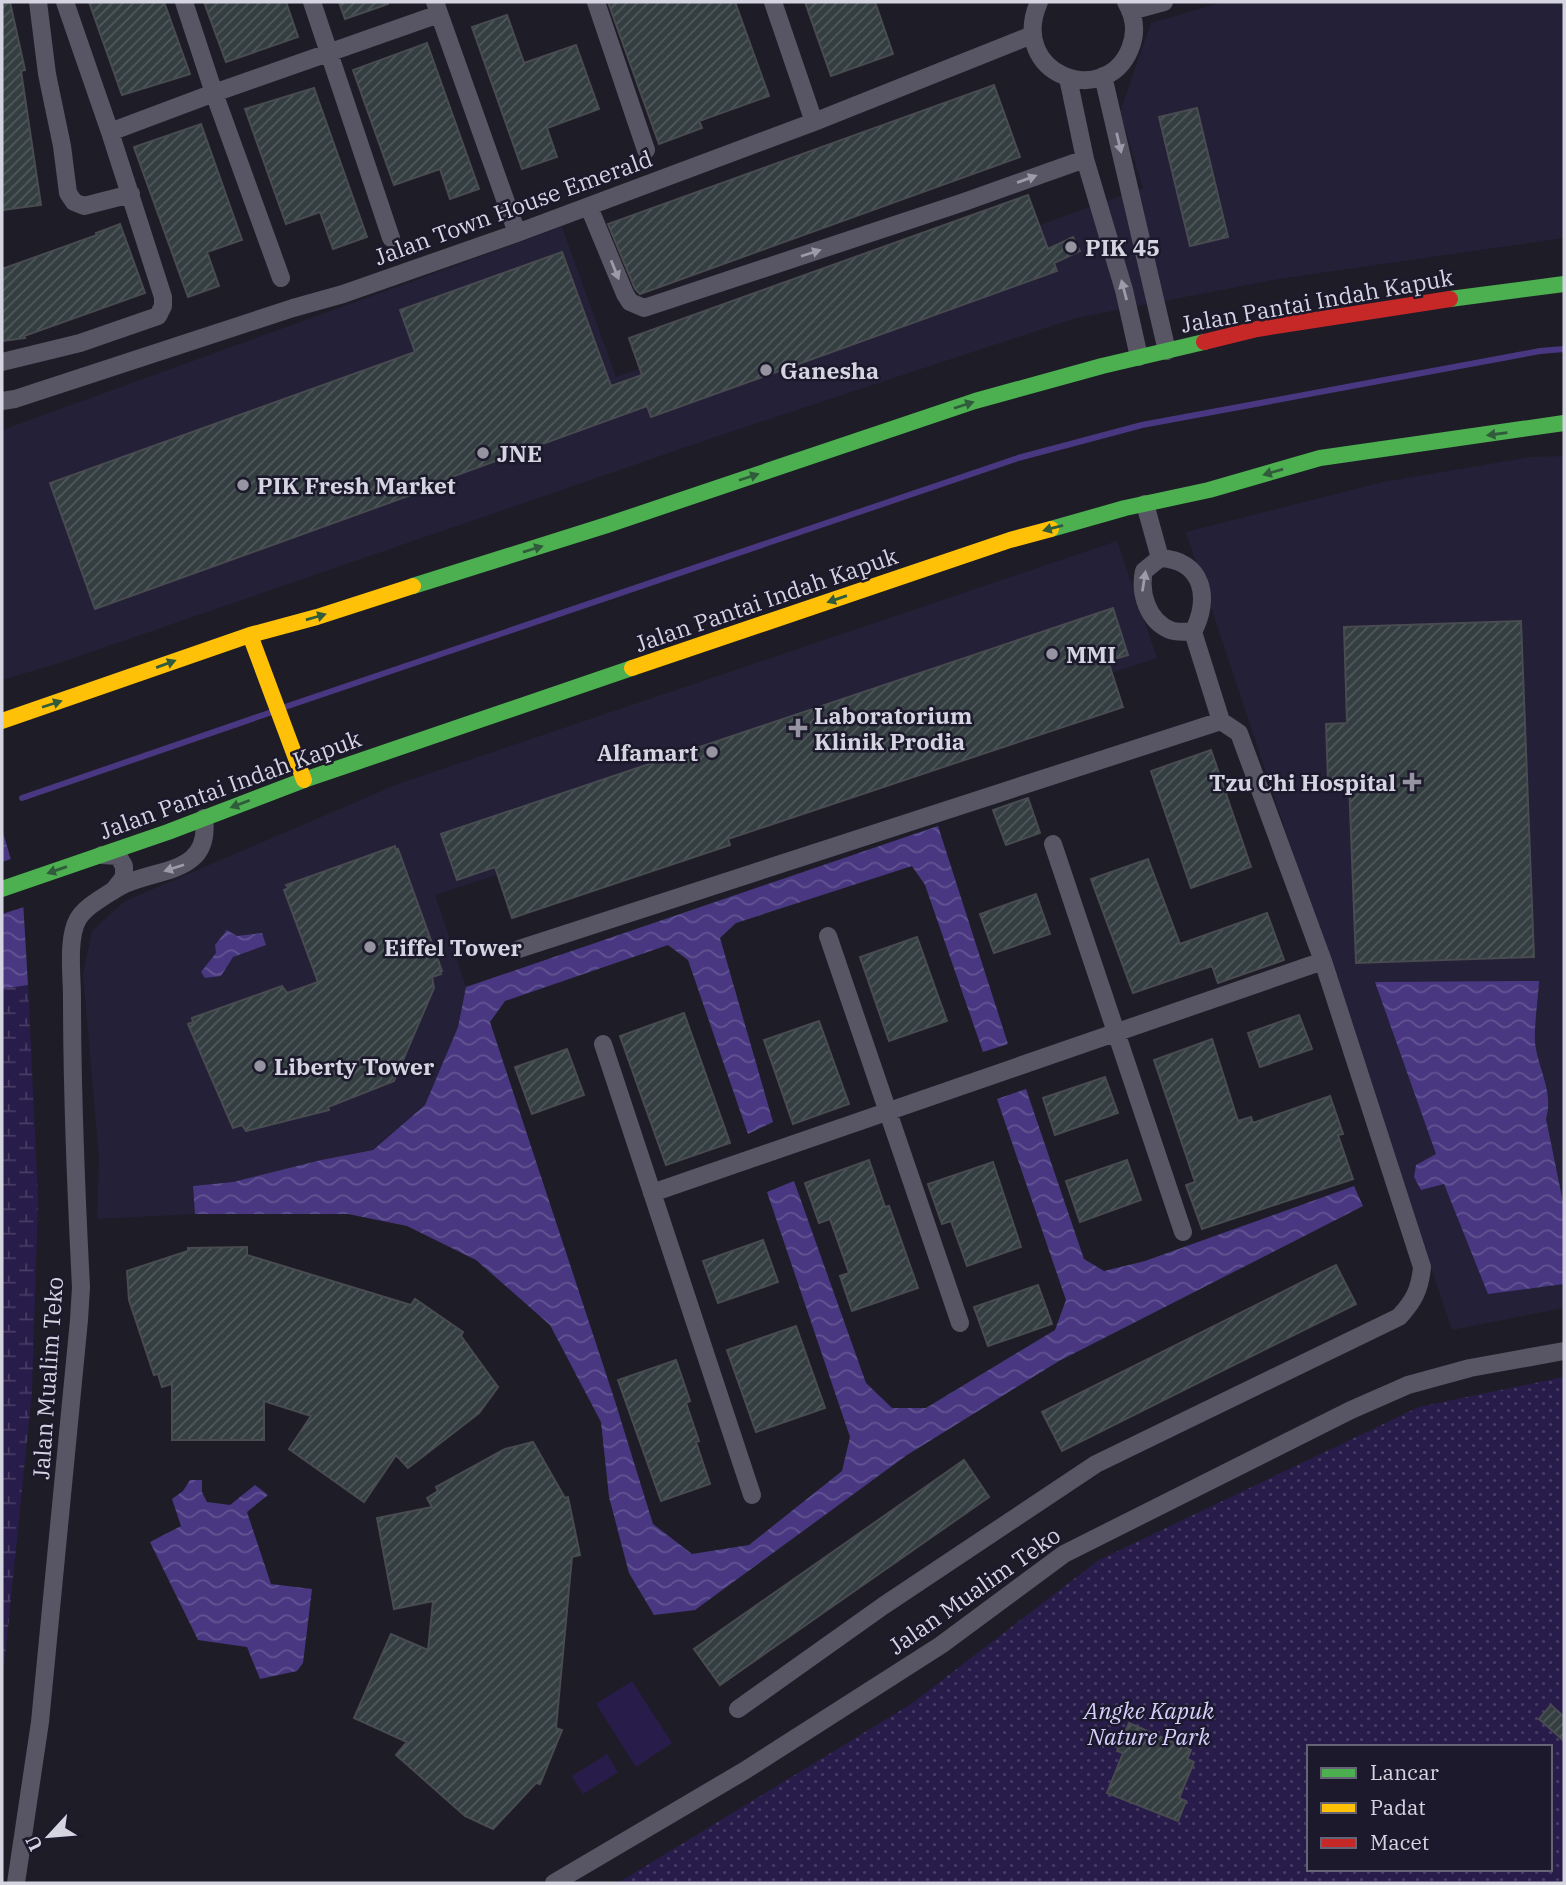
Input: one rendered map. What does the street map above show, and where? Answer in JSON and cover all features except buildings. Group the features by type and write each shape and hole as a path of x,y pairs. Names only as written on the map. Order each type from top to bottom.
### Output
{"main road":[{"name":"Jalan Pantai Indah Kapuk","path":"2,721 250,635 330,613 607,526 975,401 1257,329 1513,289 1564,285"},
{"name":"Jalan Pantai Indah Kapuk","path":"2,889 304,780 1010,540 1209,490 1321,458 1564,423"},
{"path":"250,635 304,780"}],"street":[{"path":"38,2 47,74 62,146 68,193 74,202 85,206 131,194"},
{"path":"2,362 80,343 158,316 163,306 163,297 131,194 65,2"},
{"path":"184,2 281,278"},
{"path":"312,2 391,238"},
{"path":"596,2 646,150"},
{"path":"773,2 814,122"},
{"path":"1039,2 1032,18 1032,35 1040,57 1048,66 1068,78 1086,80 1103,76 1116,68 1127,56 1133,42 1135,26 1129,6 1164,2"},
{"path":"110,132 328,52 437,8 517,233"},
{"name":"Jalan Town House Emerald","path":"2,401 343,294 517,233 814,122 1032,35"},
{"path":"1103,76 1167,351"},
{"path":"1068,78 1085,159 1124,290 1139,357"},
{"path":"589,207 625,294 630,302 644,308 1085,159"},
{"path":"1145,504 1160,558"},
{"path":"738,1709 883,1606 1096,1464 1384,1326 1399,1317 1413,1302 1420,1288 1422,1267 1323,961 1238,733 1221,721 1193,632 1202,615 1203,597 1199,583 1189,568 1180,561 1160,558 1144,571 1142,590 1145,601 1158,622 1172,631 1193,632"},
{"path":"519,949 1221,721"},
{"name":"Jalan Mualim Teko","path":"16,1883 40,1721 79,1320 81,1286 72,1065 72,940 78,919 90,906 126,884 188,864 200,852 206,830 204,818"},
{"path":"1053,844 1183,1232"},
{"path":"102,855 118,856 124,866 124,877 113,891"},
{"path":"828,936 960,1323"},
{"path":"652,1193 1323,961"},
{"path":"603,1044 752,1495"},
{"name":"Jalan Mualim Teko","path":"554,1883 744,1771 930,1653 1064,1554 1351,1410 1408,1385 1470,1368 1564,1351"}],"shaded area":[{"path":"1223,2 1564,2 1564,238 1278,279 1076,318 724,434 59,663 2,680 2,430 562,227 616,377 1143,188 1120,112 1151,23"},
{"name":"Tzu Chi Hospital","path":"1564,456 1564,1308 1452,1330 1186,532 1383,482 1530,457"},
{"path":"1117,541 1157,658 435,895 466,987 458,1027 425,1105 372,1150 233,1182 193,1186 195,1214 97,1219 99,1158 83,974 92,931 125,901 398,784"}],"green space":[{"path":"28,985 38,1199 32,1392 2,1686 2,989"},
{"name":"Angke Kapuk Nature Park","path":"1564,1377 1564,1883 618,1883 911,1704 1099,1560 1419,1407"},
{"path":"632,1681 672,1743 636,1767 596,1704"},
{"path":"607,1754 618,1772 583,1794 572,1776"}],"water":[{"path":"938,826 1008,1044 983,1052 925,885 912,866 736,923 720,938 773,1122 748,1134 688,960 668,945 505,1001 490,1022 653,1524 692,1554 749,1545 842,1471 850,1437 767,1192 794,1181 866,1383 892,1408 926,1408 1055,1330 1066,1300 997,1099 1026,1089 1084,1259 1104,1271 1145,1261 1354,1186 1363,1206 1059,1361 907,1455 695,1610 654,1615 629,1573 609,1497 601,1422 550,1325 476,1260 407,1226 348,1214 195,1214 193,1186 233,1182 373,1150 425,1105 458,1027 466,987"},
{"path":"2,829 23,901 28,985 2,989"},
{"path":"227,930 237,936 262,933 266,945 233,957 221,976 205,978 201,972 216,953 215,945"},
{"path":"1539,981 1535,1043 1547,1090 1546,1119 1564,1207 1564,1284 1488,1294 1444,1184 1421,1190 1414,1177 1416,1165 1436,1154 1375,982"},
{"path":"190,1480 202,1480 202,1492 207,1502 230,1505 255,1485 268,1495 247,1512 271,1584 312,1589 303,1663 297,1671 260,1679 247,1647 198,1640 150,1542 181,1526 172,1499 183,1491"}],"pier":[{"path":"14,858 27,906 2,914 2,862"}],"waterway":[{"path":"282,708 1018,458 1142,425 1540,351 1564,349"},
{"path":"22,798 272,712"}],"traffic: fast":[{"path":"1450,299 1564,284"},
{"path":"413,586 607,525 975,401 1102,366 1204,342"},
{"path":"1051,529 1125,508 1209,490 1320,458 1564,423"},
{"path":"2,889 168,832 304,780 632,668"}],"traffic: slow":[{"path":"632,668 1010,540 1051,529"},
{"path":"2,721 250,635 413,586"},
{"path":"250,635 304,780"}],"traffic: jam":[{"path":"1204,342 1257,329 1450,299"}],"place":[{"name":"PIK 45","path":"1071,247"},
{"name":"Ganesha","path":"766,370"},
{"name":"JNE","path":"483,453"},
{"name":"PIK Fresh Market","path":"243,485"},
{"name":"MMI","path":"1052,654"},
{"name":"Laboratorium Klinik Prodia","path":"798,728"},
{"name":"Alfamart","path":"712,752"},
{"name":"Tzu Chi Hospital","path":"1412,782"},
{"name":"Eiffel Tower","path":"370,947"},
{"name":"Liberty Tower","path":"260,1066"}]}
